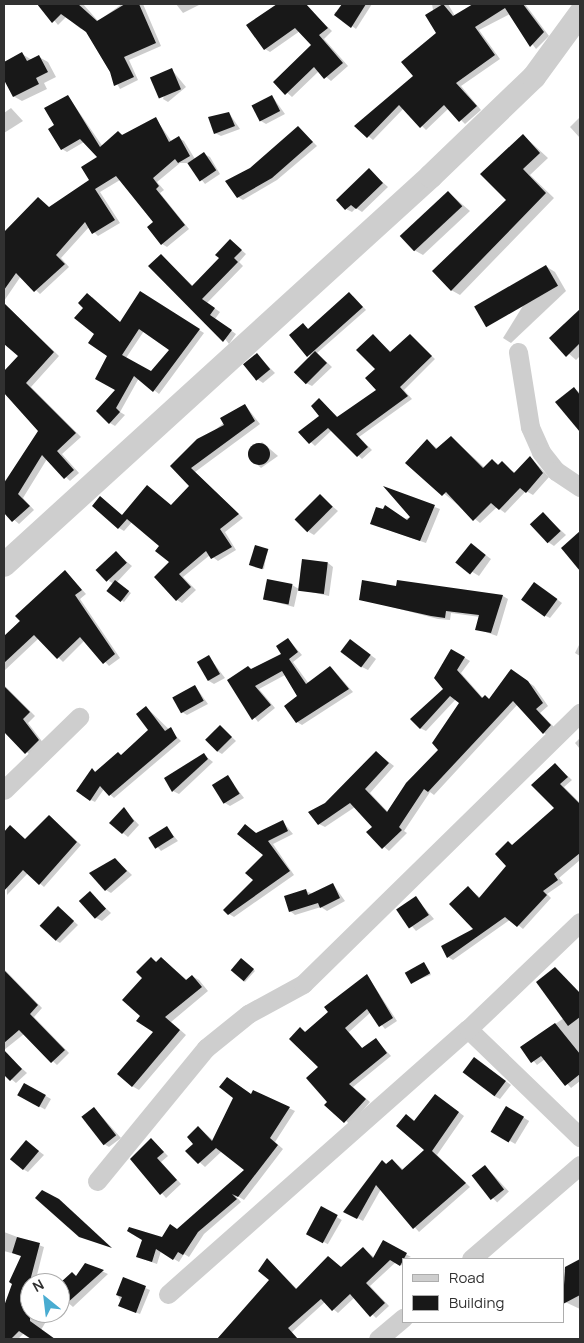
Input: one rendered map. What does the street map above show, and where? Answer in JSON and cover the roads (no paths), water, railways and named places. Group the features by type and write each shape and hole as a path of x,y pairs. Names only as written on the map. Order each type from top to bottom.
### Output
{"street":[{"path":"4,565 431,176 534,77 580,14"},
{"path":"518,352 530,427 541,452 556,471 580,487"},
{"path":"97,1181 206,1048 248,1014 303,984 580,713"},
{"path":"4,790 80,717"},
{"path":"168,1294 468,1029 580,922"},
{"path":"468,1029 580,1136"},
{"path":"472,1258 580,1166"},
{"path":"378,1339 402,1319"}]}
